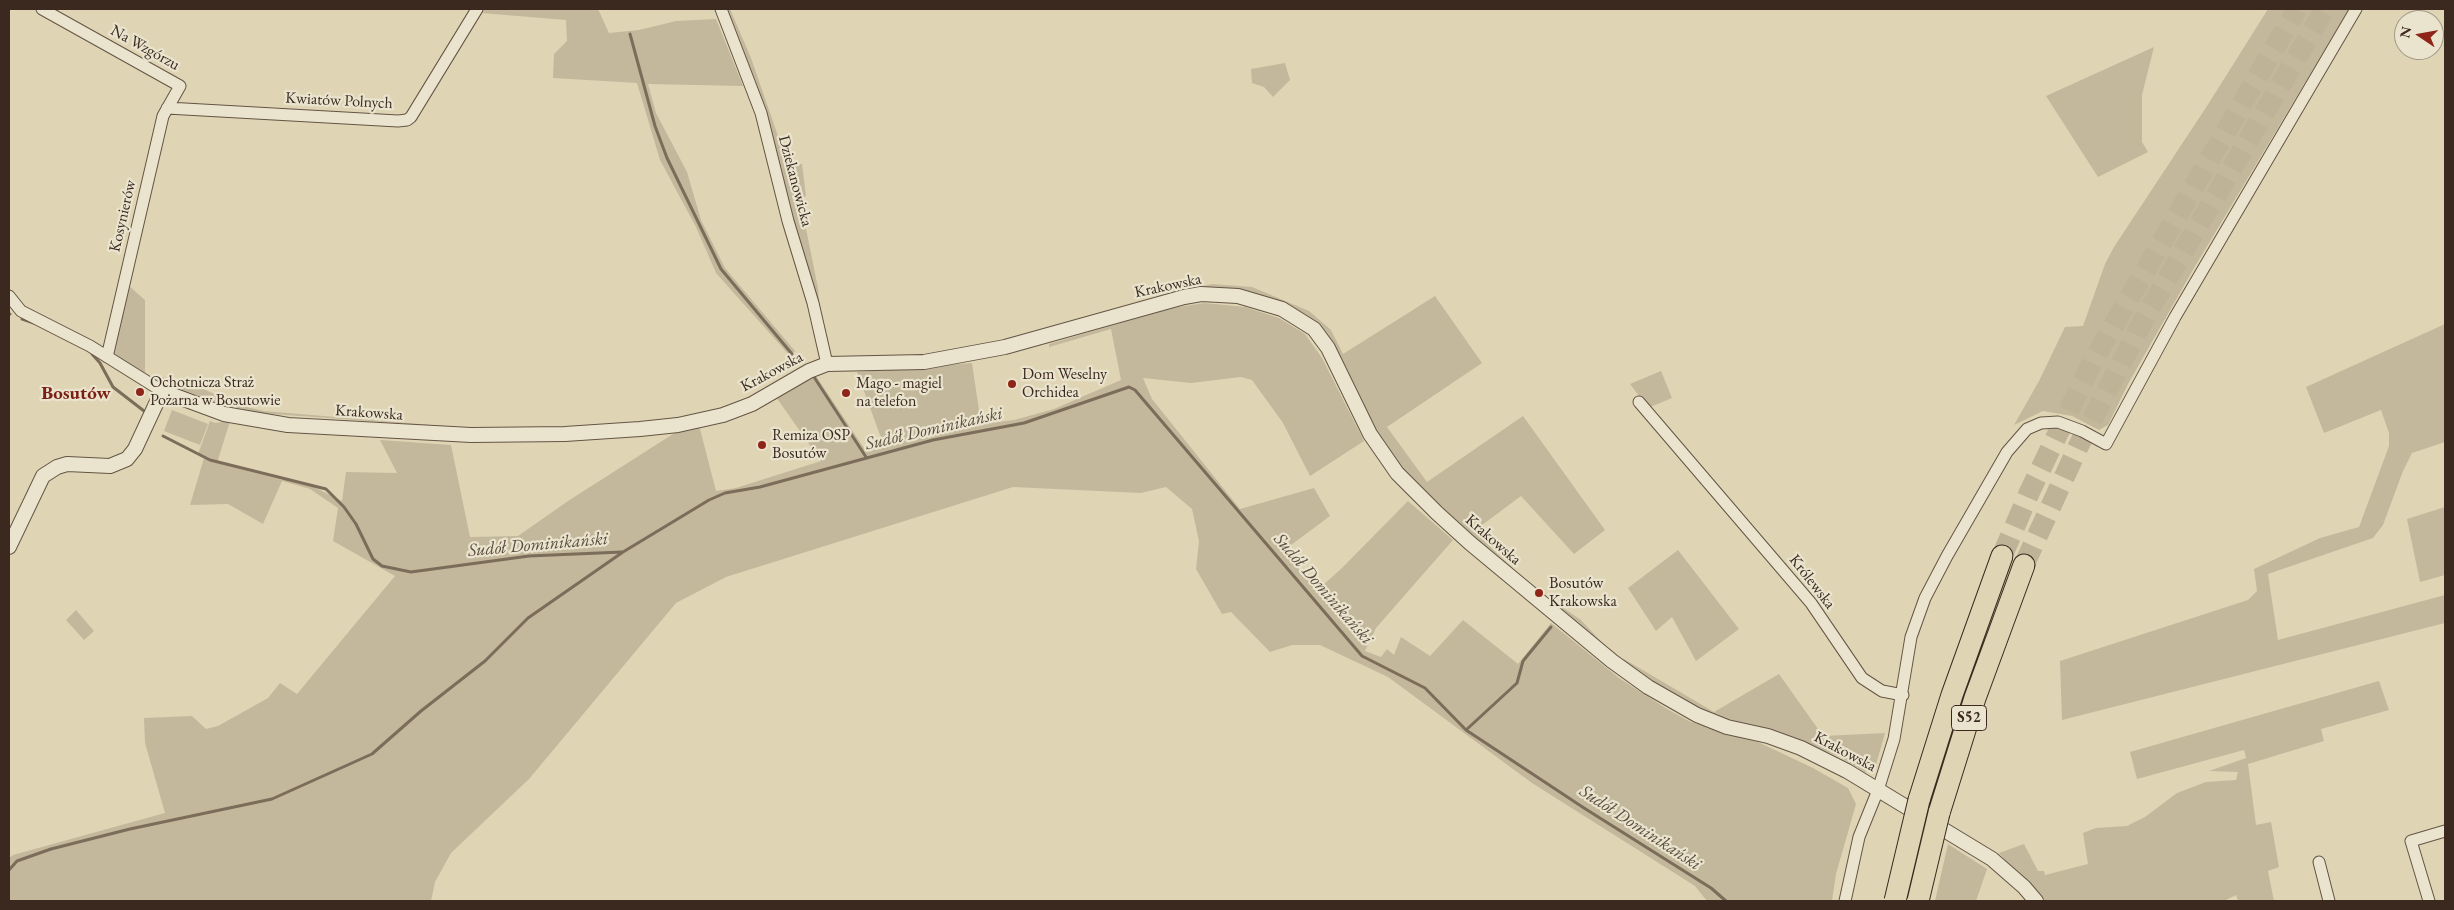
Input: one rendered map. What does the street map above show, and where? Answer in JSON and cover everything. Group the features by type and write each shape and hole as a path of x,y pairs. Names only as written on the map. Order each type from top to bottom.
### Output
{"highway":[{"name":"S52","path":"1895,901 1919,800 1952,695 2002,556"},
{"name":"S52","path":"1918,901 1939,813 1975,698 2024,565"}],"street":[{"name":"Na Wzgórzu","path":"42,9 180,86"},
{"name":"Kwiatów Polnych","path":"167,108 407,120 412,117 465,25 477,9"},
{"name":"Dziekanowicka","path":"721,9 761,113 788,221 813,303 827,364"},
{"path":"1845,901 1857,844 1878,790 1894,739 1903,695 1910,637 1925,598 1947,556 2007,452 2027,429 2050,422 2072,427 2106,444 2175,317 2356,9"},
{"name":"Kosynierów","path":"106,358 167,108 180,86"},
{"name":"Krakowska","path":"162,391 224,414 288,425 428,435 565,434 659,428 724,415 752,404 809,371 827,364 908,364 973,354 1201,294 1238,296 1282,309 1306,322 1321,337 1370,434 1392,466 1410,487 1464,537 1590,644 1648,687 1697,715 1727,727 1768,736 1801,748 1878,790 1992,859 2024,887 2036,901"},
{"path":"9,296 21,311 90,346 106,358 162,391 135,449 127,459 110,466 66,464 57,467 44,476 9,547"},
{"name":"Królewska","path":"1639,402 1811,603 1862,678 1882,691 1903,695"},
{"path":"2429,901 2411,841 2445,831"},
{"path":"2319,862 2329,901"}],"shaded area":[{"path":"484,9 598,9 609,33 639,30 676,21 716,19 743,86 648,84 656,113 687,172 701,220 725,268 795,351 790,356 716,273 696,227 660,160 637,83 553,78 554,54 567,41 566,20 481,13"},
{"path":"725,9 730,9 751,58 788,165 802,164 806,196 800,199 818,288 820,312"},
{"path":"2268,9 2349,9 2194,268 2128,384 2108,425 2099,430 2072,416 2043,411 2014,425 2039,381 2065,327 2083,326 2105,264 2114,247"},
{"path":"2154,47 2142,95 2142,142 2148,152 2098,177 2046,96"},
{"path":"1285,63 1290,80 1273,97 1264,87 1252,83 1251,69"},
{"path":"1212,284 1252,287 1309,311 1331,330 1343,354 1435,296 1482,363 1387,427 1427,482 1523,416 1605,530 1574,554 1521,496 1474,531 1528,583 1443,513 1396,465 1301,314 1177,292"},
{"path":"128,285 145,300 145,373 111,354"},
{"path":"1204,303 1245,307 1279,318 1305,334 1322,358 1364,441 1310,476 1283,423 1252,380 1241,377 1191,383 1143,378 1152,399 1240,509 1314,488 1330,516 1283,551 1309,580 1322,586 1408,501 1453,540 1376,628 1365,651 1381,657 1387,649 1394,655 1401,637 1430,656 1463,620 1518,664 1551,623 1619,678 1667,709 1691,722 1760,743 1813,768 1848,788 1856,804 1836,874 1832,901 1707,901 1695,886 1532,783 1388,677 1320,645 1292,645 1270,652 1231,612 1222,614 1196,569 1199,541 1192,509 1166,487 1141,493 1013,487 726,577 676,603 529,779 451,853 435,882 431,901 9,901 9,858 13,855 165,813 145,743 144,718 192,716 206,729 218,726 268,698 280,683 297,694 395,576 333,541 338,508 310,489 282,481 263,524 228,504 190,505 204,458 198,454 210,421 215,423 230,421 217,463 282,480 283,477 312,486 342,501 346,472 397,473 380,440 451,445 470,537 518,536 568,501 673,434 699,425 716,491 736,488 821,461 776,397 811,377 816,376 866,451 884,446 857,372 972,363 981,424 1014,420 1054,409 1121,380 1111,329 1049,347 1049,344 1172,308"},
{"path":"2445,324 2445,442 2412,453 2403,471 2383,525 2373,538 2268,574 2278,640 2445,595 2445,623 2062,720 2060,661 2248,600 2257,591 2254,569 2320,538 2359,527 2389,446 2389,433 2381,410 2324,433 2306,387"},
{"path":"1661,371 1672,398 1648,408 1630,384"},
{"path":"159,376 194,385 242,406 264,411 467,428 258,413 230,406 157,382"},
{"path":"172,410 208,424 200,445 164,431"},
{"path":"2445,507 2445,575 2420,582 2407,519"},
{"path":"1678,550 1739,629 1696,661 1672,617 1656,631 1628,588"},
{"path":"1534,588 1581,620 1609,650"},
{"path":"76,610 94,631 84,640 66,620"},
{"path":"1624,659 1714,712 1779,674 1823,736 1885,733 1875,768 1865,772 1840,757 1800,741 1726,722 1699,712 1622,663"},
{"path":"2379,681 2389,710 2321,729 2324,741 2248,764 2256,825 2271,822 2279,867 2268,871 2274,901 2238,901 2236,895 2224,901 2041,901 1999,853 2024,844 2038,871 2044,871 2045,875 2088,864 2083,833 2096,828 2127,826 2145,817 2177,793 2206,782 2236,780 2238,772 2209,771 2246,758 2244,750 2137,779 2130,752"},
{"path":"1948,844 1987,869 1976,901 1935,901"}],"waterway":[{"path":"630,34 655,126 667,158 721,269 792,354"},
{"name":"Sudół Dominikański","path":"22,319 34,323"},
{"name":"Sudół Dominikański","path":"92,354 100,363 113,387 144,411"},
{"path":"814,377 866,457"},
{"name":"Sudół Dominikański","path":"9,870 17,861 51,849 130,829 272,799 372,754 421,711 485,661 528,618 623,552 709,500 725,493 760,487 933,440 1024,423 1129,387 1135,390 1362,656 1425,688 1466,730 1584,808 1711,888 1726,901"},
{"name":"Sudół Dominikański","path":"163,436 210,460 326,489 344,507 356,524 373,559 382,566 411,572 529,556 622,552"},
{"path":"1466,730 1517,683 1523,661 1551,627"}],"tunnel":[{"path":"2002,556 2030,491 2094,359 2297,9"},
{"path":"2024,565 2079,445 2145,317 2325,9"}],"place":[{"name":"Dom Weselny Orchidea","path":"1012,384"},
{"name":"Ochotnicza Straż Pożarna w Bosutowie","path":"140,392"},
{"name":"Mago - magiel na telefon","path":"846,393"},
{"name":"Remiza OSP Bosutów","path":"762,445"},
{"name":"Bosutów Krakowska","path":"1539,593"}],"district":[{"name":"Bosutów","path":"76,394"}]}
